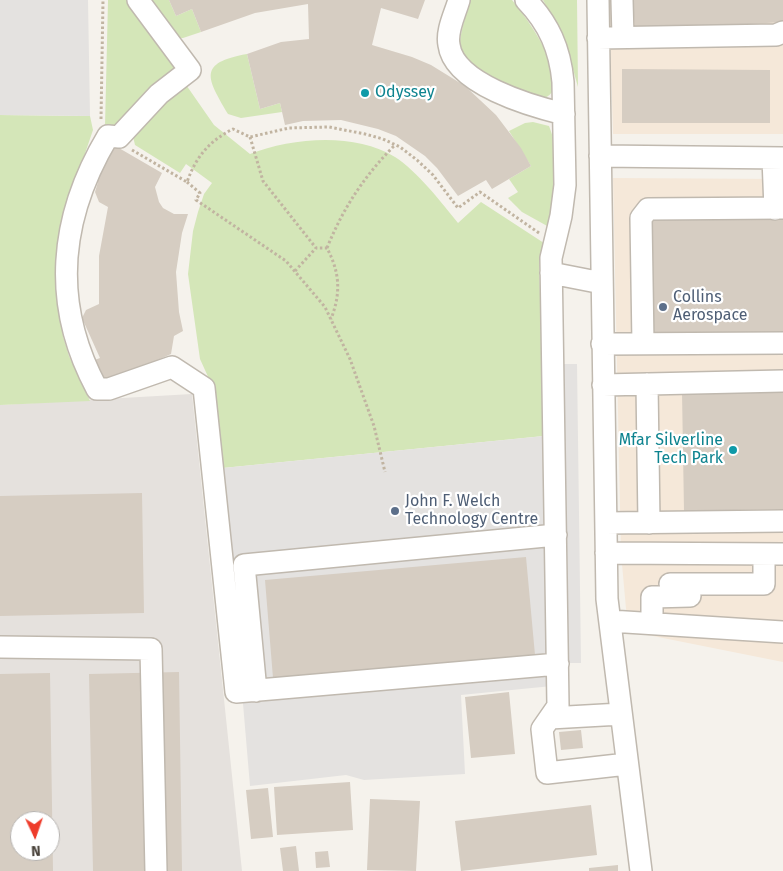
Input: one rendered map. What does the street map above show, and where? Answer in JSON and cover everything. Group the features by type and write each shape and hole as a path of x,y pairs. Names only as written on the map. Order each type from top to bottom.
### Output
{"street":[{"path":"138,0 190,70 159,94 114,137 83,186 70,233 66,276 72,329 82,360 97,390 109,389 172,367 204,388 236,692 558,664"},
{"path":"459,0 448,37 450,52 458,66 502,94 564,114"},
{"path":"526,0 546,23 558,51 563,74 565,185 551,258 558,706 542,729 547,773 627,764"},
{"path":"598,0 606,553 610,621 641,871"},
{"path":"622,0 623,37"},
{"path":"598,38 776,35 783,32"},
{"path":"600,156 778,158 779,208 648,209 641,218 643,344"},
{"path":"552,273 602,283"},
{"path":"602,344 783,343"},
{"path":"604,385 783,382"},
{"path":"647,384 649,522"},
{"path":"606,523 783,521"},
{"path":"256,691 244,565 556,535"},
{"path":"606,553 774,554 764,584 670,584"},
{"path":"652,624 652,597 730,596"},
{"path":"610,621 783,632"},
{"path":"0,647 151,649 156,871"},
{"path":"550,718 621,714"}],"path":[{"path":"103,0 101,127 129,148 187,182 200,192 196,200 286,261 326,307 350,359 374,426 385,472"},
{"path":"187,182 197,159 213,141 233,130 250,137 289,128 330,127 365,134 395,144 417,160 433,175 458,208 480,192 555,244"},
{"path":"250,137 263,181 316,248"},
{"path":"327,248 351,197 395,144"},
{"path":"295,271 316,248 327,248"},
{"path":"327,248 336,266 339,288 338,301 331,319"}],"shaded area":[{"path":"0,0 88,0 90,116 0,115"},
{"path":"609,0 783,0 783,134 613,134"},
{"path":"613,178 783,179 783,662 628,631 621,553"},
{"path":"564,364 577,364 581,663 568,663"},
{"path":"192,394 242,871 0,871 0,405"},
{"path":"544,436 552,686 461,695 465,774 364,780 346,775 250,786 223,468"}],"green space":[{"path":"108,0 127,0 214,125 250,154 285,144 323,140 361,144 379,149 395,157 412,170 458,223 481,202 547,245 539,259 544,436 223,468 215,392 200,359 188,274 193,231 198,212 204,194 212,183 186,164 180,173 135,145 132,132 109,129 105,126"},
{"path":"148,0 169,0 176,16 192,9 201,32 183,38 175,38"},
{"path":"470,0 512,0 538,36 553,68 555,82 552,93 541,99 520,91 482,74 464,59 460,50 460,39"},
{"path":"543,0 577,0 578,87 565,41"},
{"path":"247,54 260,109 280,103 282,112 241,118 228,114 212,82 211,74 213,67 220,62"},
{"path":"0,115 90,116 93,130 75,183 59,301 63,336 69,356 90,401 0,405"},
{"path":"533,122 549,126 556,151 556,188 549,227 522,212 508,198 518,192 509,179 531,166 509,131 525,123"}],"building":[{"name":"Odyssey","path":"169,0 425,0 418,19 381,8 372,45 431,65 465,86 496,115 521,148 531,166 492,189 486,180 458,196 437,168 425,156 396,136 378,129 341,120 303,121 285,125 280,103 260,109 247,54 281,42 309,39 308,4 255,13 201,32 192,9 176,16"},
{"path":"633,0 783,0 783,22 635,31"},
{"path":"622,69 770,70 770,123 622,123"},
{"path":"112,144 162,173 155,187 159,202 163,208 174,214 188,214 182,233 176,272 179,312 183,331 174,336 171,354 102,385 92,361 100,358 82,318 86,310 99,304 99,256 108,207 99,202 95,192 98,182 98,168"},
{"path":"783,213 783,334 652,335 651,214"},
{"name":"Mfar Silverline Tech Park","path":"783,391 783,509 684,511 682,392"},
{"path":"142,493 144,613 0,616 0,496"},
{"path":"526,557 535,655 273,678 265,580"},
{"path":"179,672 182,871 93,871 89,674"},
{"path":"50,673 52,811 10,811 10,861 53,861 53,871 0,871 0,674"},
{"path":"509,692 515,754 471,758 465,697"},
{"path":"581,730 583,748 561,750 559,732"},
{"path":"350,782 353,830 277,835 274,787"},
{"path":"268,788 273,837 251,839 246,790"},
{"path":"370,799 420,801 416,871 367,870"},
{"path":"591,805 597,855 461,871 455,821"},
{"path":"296,846 299,871 283,871 280,848"},
{"path":"328,851 330,867 316,868 315,852"},
{"path":"618,865 618,871 589,871 589,868"}],"place":[{"name":"Odyssey","path":"365,93"},
{"name":"Collins Aerospace","path":"663,307"},
{"name":"Mfar Silverline Tech Park","path":"733,450"},
{"name":"John F. Welch Technology Centre","path":"395,511"}]}
